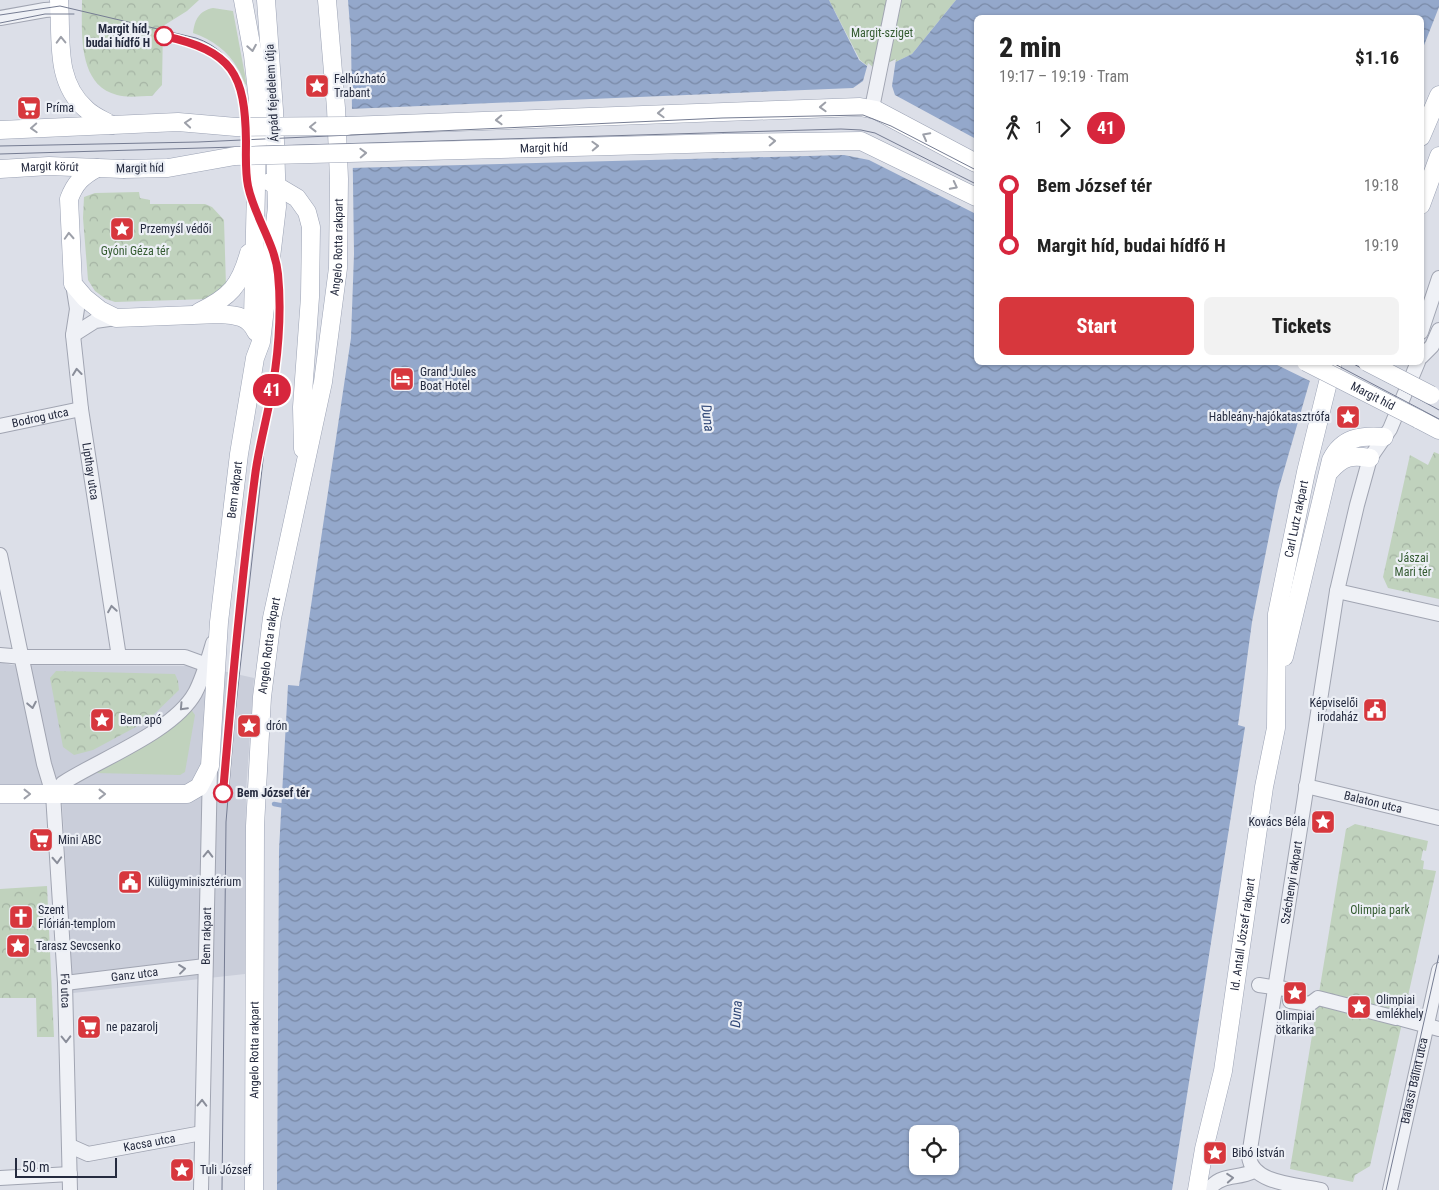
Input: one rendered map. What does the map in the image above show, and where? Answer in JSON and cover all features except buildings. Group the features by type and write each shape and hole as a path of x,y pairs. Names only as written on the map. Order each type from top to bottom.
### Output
{"main road":[{"name":"Árpád fejedelem útja","path":"243,0 253,55 258,101 257,173"},
{"name":"Árpád fejedelem útja","path":"266,0 277,187"},
{"name":"Angelo Rotta rakpart","path":"254,1190 255,826 262,698 272,618 323,382 338,268 339,180 336,108 327,0"},
{"path":"59,5 63,71 72,95 93,120"},
{"path":"1424,130 1439,95"},
{"path":"0,130 93,120 112,125 178,122 236,127 316,127 847,106 872,108 974,161"},
{"name":"Margit híd","path":"98,168 168,168 244,156 847,139 875,146 974,196"},
{"path":"1424,197 1439,156"},
{"name":"Margit körút","path":"0,169 49,166 98,168"},
{"path":"98,168 81,176 69,198 73,284 85,298 100,310 116,318 193,314 236,315 252,324 261,342"},
{"path":"257,173 297,198 303,205 311,227 310,297 301,437 305,467"},
{"name":"Bem rakpart","path":"255,358 252,324 257,173"},
{"name":"Bem rakpart","path":"210,766 219,622 239,454 255,358 261,342 277,207 277,187"},
{"path":"193,314 218,302 237,285 244,272 256,225"},
{"name":"Margit híd","path":"1312,365 1439,430"},
{"name":"Carl Lutz rakpart","path":"1278,677 1277,614 1284,573 1332,365"},
{"path":"1373,365 1439,400"},
{"path":"1278,677 1327,475 1335,452 1351,439 1364,435 1384,437"},
{"path":"1327,475 1340,460 1345,458 1355,456 1370,458"},
{"name":"Id. Antall József rakpart","path":"1197,1190 1204,1149 1223,1071 1264,787 1276,728 1278,677"},
{"path":"0,794 187,794 199,787 210,766"}],"street":[{"path":"872,108 894,0"},
{"path":"0,18 45,10 59,5"},
{"path":"1424,323 1439,278"},
{"name":"Lipthay utca","path":"73,284 76,309 73,335 81,409 119,657"},
{"path":"73,335 95,321 116,318"},
{"path":"1424,354 1432,346 1439,330"},
{"path":"1417,365 1390,429 1370,458 1337,591 1439,614"},
{"name":"Bodrog utca","path":"0,426 81,409"},
{"path":"0,555 44,764 53,794"},
{"name":"Széchenyi rakpart","path":"1254,1171 1250,1164 1249,1156 1337,591"},
{"name":"Bem rakpart","path":"207,665 219,622"},
{"path":"0,655 23,657 185,657 207,665 212,677 215,696"},
{"path":"53,794 63,783 75,775 148,736 176,714 194,694 207,665"},
{"name":"Bem rakpart","path":"201,1190 210,766"},
{"name":"Balaton utca","path":"1306,786 1439,818"},
{"name":"Fő utca","path":"53,794 65,983 70,1190"},
{"name":"Ganz utca","path":"65,983 205,966"},
{"name":"Balassi Bálint utca","path":"1390,1190 1433,1028 1439,970"},
{"path":"1259,985 1292,990 1290,1001 1310,1004 1318,998 1433,1028"},
{"name":"Kacsa utca","path":"70,1146 88,1154 202,1133"},
{"path":"1212,1190 1212,1186 1223,1178 1242,1177 1254,1171 1261,1177 1321,1190"},
{"path":"0,1178 70,1174"}],"shaded area":[{"path":"0,662 12,665 200,666 254,678 246,791 245,974 73,993 62,803 0,803"}],"green space":[{"path":"82,0 199,0 187,11 163,26 162,85 152,96 130,97 117,95 104,89 95,80 88,69 84,55"},
{"name":"Margit-sziget","path":"829,0 956,0 912,54 875,72 860,60"},
{"path":"213,8 233,11 247,86 234,63 225,52 207,39 193,33 198,16 204,11"},
{"name":"Gyóni Géza tér","path":"139,192 140,198 150,200 150,204 205,204 212,207 224,220 226,286 209,299 115,302 106,299 95,291 88,280 83,218 84,197 95,193"},
{"name":"Jászai Mari tér","path":"1434,452 1439,454 1439,599 1388,588 1383,577 1410,455 1428,465"},
{"path":"56,671 175,674 179,690 147,721 93,750 74,755 63,747 50,678"},
{"path":"190,708 195,715 185,772 180,775 96,773 102,766 161,736"},
{"name":"Olimpia park","path":"1355,824 1428,841 1426,851 1423,850 1421,860 1424,861 1423,869 1436,871 1370,1166 1355,1175 1353,1182 1290,1169 1346,829"},
{"path":"47,886 54,1037 37,1037 36,998 0,998 0,889"}],"water":[{"name":"Duna","path":"348,0 829,0 859,60 875,72 912,54 956,0 1439,0 1439,7 1424,45 1424,15 974,15 974,365 1314,365 1278,491 1252,622 1238,725 1245,727 1172,1190 277,1190 279,850 288,685 299,686 351,338 354,254 351,39"}],"pier":[{"path":"896,59 892,86 895,95 974,138 974,213 869,160 844,155 350,168 349,109 853,88 863,81 868,63 875,69"},
{"path":"1277,365 1317,365 1312,382"}],"waterway":[{"path":"274,804 285,806"}],"tram line":[{"path":"0,15 60,6 196,38 211,45 229,60 242,81 245,92 247,104 247,180 252,200 275,256 279,290 278,324 235,714 226,822 222,1190"},
{"path":"0,23 45,14 74,14"},
{"name":"41","path":"164,36 208,49 228,66 240,86 246,110 246,174 248,186 251,198 275,256 279,283 274,374 257,462 234,641 223,793"},
{"path":"0,146 198,142 722,118 863,115 891,126 974,169"},
{"path":"0,154 841,129 875,133 974,183"},
{"path":"1337,365 1439,419"},
{"path":"1356,365 1439,410"},
{"path":"233,658 237,621"},
{"path":"1386,1190 1439,955"}],"place":[{"name":"Margit híd, budai hídfő H","path":"164,36"},
{"name":"Felhúzható Trabant","path":"317,86"},
{"name":"Príma","path":"29,108"},
{"name":"Przemyśl védői","path":"122,229"},
{"name":"Grand Jules Boat Hotel","path":"402,379"},
{"name":"Hableány-hajókatasztrófa","path":"1348,417"},
{"name":"Képviselői irodaház","path":"1375,710"},
{"name":"Bem apó","path":"102,720"},
{"name":"drón","path":"249,726"},
{"name":"Bem József tér","path":"223,793"},
{"name":"Kovács Béla","path":"1323,822"},
{"name":"Mini ABC","path":"41,840"},
{"name":"Külügyminisztérium","path":"130,882"},
{"name":"Szent Flórián-templom","path":"21,917"},
{"name":"Tarasz Sevcsenko","path":"18,946"},
{"name":"Olimpiai ötkarika","path":"1295,993"},
{"name":"Olimpiai emlékhely","path":"1359,1007"},
{"name":"ne pazarolj","path":"89,1027"},
{"name":"Bibó István","path":"1215,1153"},
{"name":"Tuli József","path":"182,1170"}]}
